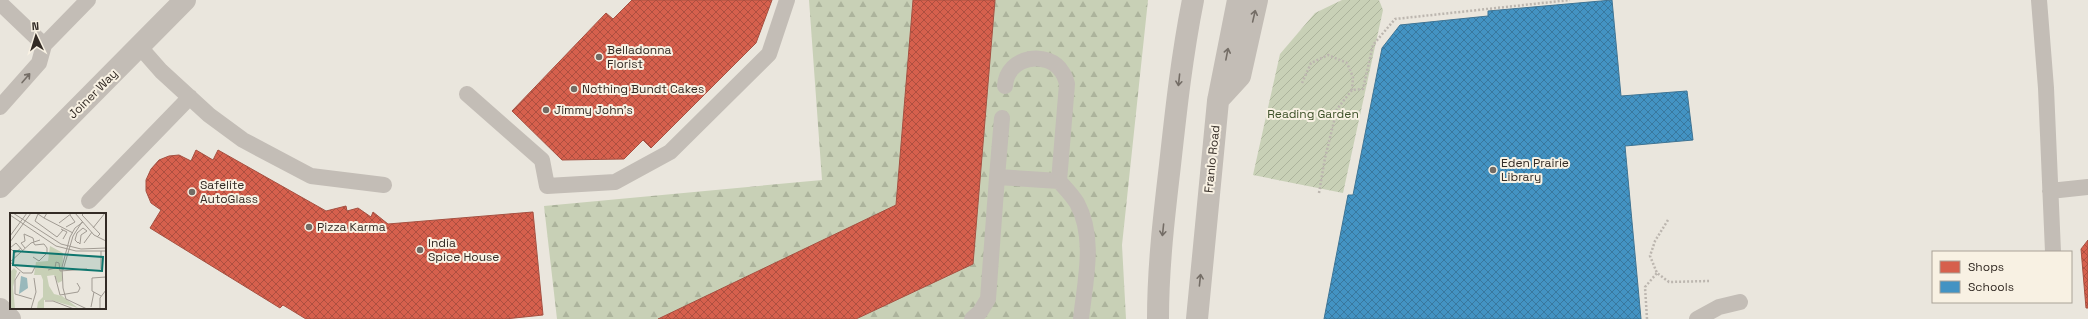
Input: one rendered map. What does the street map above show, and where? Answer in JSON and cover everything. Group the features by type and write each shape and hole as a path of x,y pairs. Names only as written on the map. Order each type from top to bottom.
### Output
{"street":[{"name":"Joiner Way","path":"0,188 185,0"},
{"path":"1182,0 1183,49"},
{"path":"1158,319 1158,280 1183,49 1193,0"},
{"name":"Franlo Road","path":"1197,319 1218,101 1238,0"},
{"path":"1218,101 1240,76 1257,0"},
{"path":"0,309 10,319"}],"lane":[{"path":"0,108 39,63 44,46 88,0"},
{"path":"468,94 542,160 547,186 615,182 670,152 769,54 787,0"},
{"path":"2039,0 2046,88 2053,251"},
{"path":"0,3 44,46"},
{"path":"139,46 161,71 190,98 243,140 311,176 384,185"},
{"path":"1005,86 1006,77 1011,68 1021,60 1036,59 1051,63 1062,71 1067,84 1059,181 1077,203 1086,228 1088,254 1081,319"},
{"path":"89,200 190,98"},
{"path":"972,319 980,312 988,299 1002,118"},
{"path":"997,177 1059,181"},
{"path":"2050,191 2088,187"},
{"path":"1697,319 1718,307 1740,302"}],"path":[{"path":"1352,90 1363,89 1373,45 1395,19 1570,0"},
{"path":"1302,83 1311,63 1328,55 1347,63 1353,77 1352,90 1337,109 1318,193"},
{"path":"1668,220 1655,241 1650,256 1658,273 1669,282 1709,281"},
{"path":"1647,319 1645,287 1658,273"}],"green space":[{"path":"809,0 1148,0 1122,245 1126,319 557,319 544,206 822,180"},
{"name":"Reading Garden","path":"1342,0 1379,0 1383,10 1343,193 1253,175 1280,54 1315,13"}],"building: Shops":[{"path":"632,0 772,0 756,43 651,148 643,140 624,159 562,160 512,111 606,13 613,19"},
{"path":"913,0 995,0 973,264 856,319 658,319 896,205"},
{"path":"196,150 213,160 218,150 326,211 346,206 347,211 358,208 371,217 373,212 388,224 533,212 543,315 505,319 306,319 283,305 280,308 150,228 161,210 151,203 146,191 146,180 151,169 159,160 169,156 179,155 191,161"},
{"path":"2088,240 2088,308 2086,308 2081,249"}],"building: Schools":[{"name":"Eden Prairie Library","path":"1612,0 1621,96 1687,91 1693,140 1625,146 1641,319 1324,319 1348,195 1353,195 1382,48 1400,25 1488,16 1488,11"}],"place":[{"name":"Belladonna Florist","path":"599,57"},
{"name":"Nothing Bundt Cakes","path":"574,89"},
{"name":"Jimmy John's","path":"546,110"},
{"name":"Eden Prairie Library","path":"1493,170"},
{"name":"Safelite AutoGlass","path":"192,192"},
{"name":"Pizza Karma","path":"309,227"},
{"name":"India Spice House","path":"420,250"}]}
